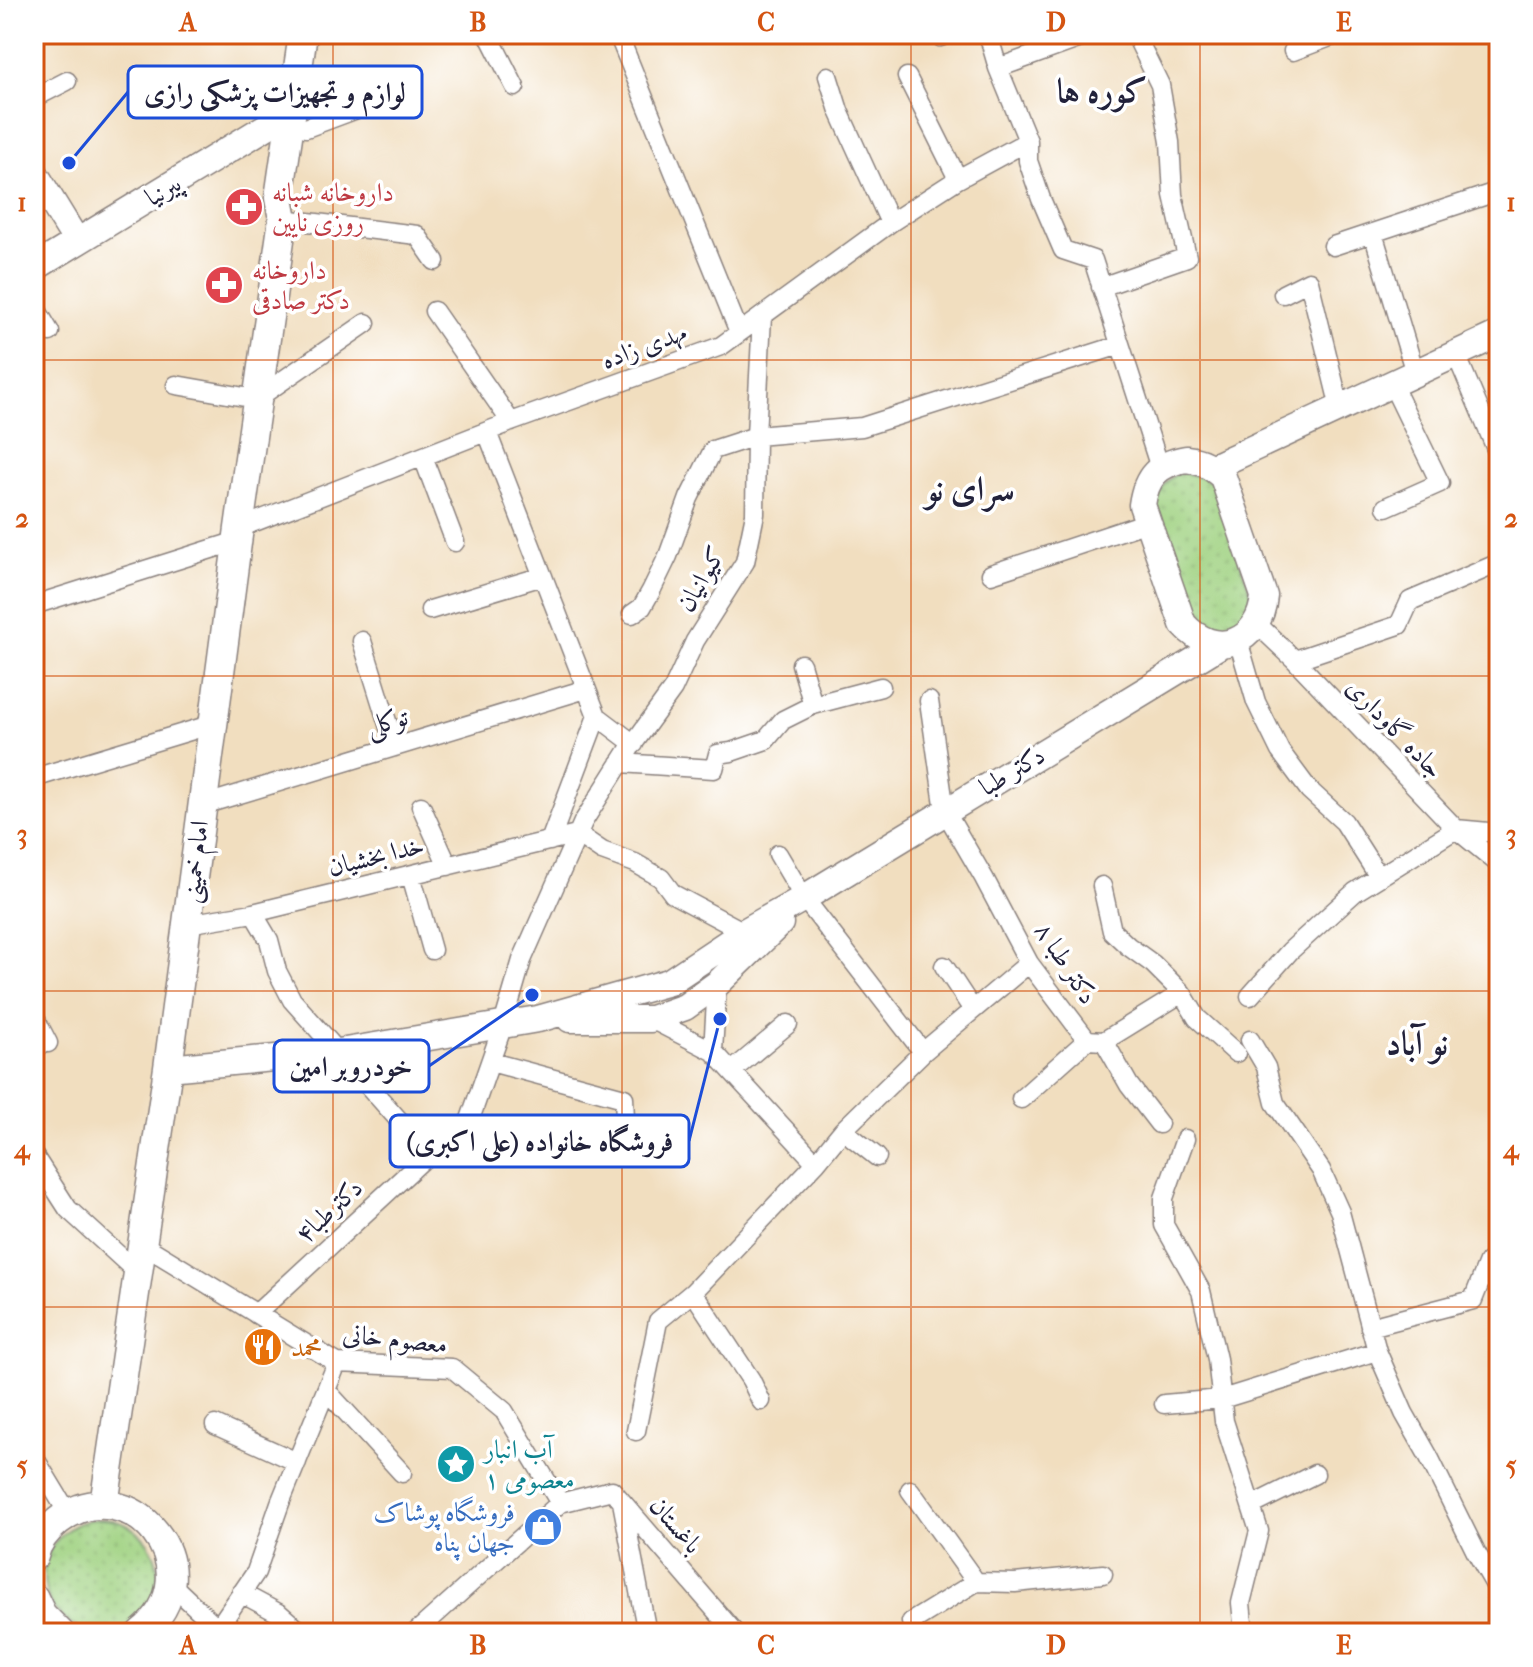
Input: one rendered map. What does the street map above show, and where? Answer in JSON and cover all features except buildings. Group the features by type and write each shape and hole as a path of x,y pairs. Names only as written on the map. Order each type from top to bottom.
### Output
{"main road":[{"name":"امام خمینی","path":"299,120 303,34"},
{"name":"امام خمینی","path":"104,1505 168,1068 256,399 283,219 279,198 319,34"},
{"path":"34,1556 49,1528 68,1513 85,1507 104,1505 127,1510 147,1523 163,1541 170,1562 171,1584 165,1605 153,1623 141,1633"},
{"path":"34,1598 42,1615 60,1633"}],"street":[{"path":"488,34 515,87"},
{"path":"618,34 739,332"},
{"path":"938,34 940,37 949,34"},
{"path":"988,34 998,68 1028,141 1028,161 1041,199 1063,250 1093,260 1160,468"},
{"path":"998,68 1052,41 1092,34"},
{"path":"1101,287 1187,257 1173,195 1170,142 1160,85 1135,34"},
{"path":"1293,51 1338,34"},
{"path":"828,76 839,111 890,223"},
{"path":"907,77 958,179"},
{"path":"34,98 67,81"},
{"path":"299,120 408,90"},
{"name":"پیرنیا","path":"34,268 299,120"},
{"name":"مهدی زاده","path":"34,605 238,535 511,422 721,346 890,223 958,179 1028,141"},
{"path":"34,172 77,242"},
{"path":"1333,246 1499,191"},
{"path":"283,219 417,235 435,261"},
{"path":"1373,233 1403,379 1440,483 1386,507"},
{"path":"1283,294 1309,281 1340,408"},
{"path":"34,305 50,332"},
{"path":"434,311 511,422"},
{"name":"کیوانیان","path":"503,1025 522,960 583,822 620,763 673,689 695,641 745,562 755,514 762,316"},
{"path":"176,385 256,399 366,323"},
{"path":"1213,467 1499,334"},
{"path":"632,614 642,607 657,579 689,498 713,450 756,436 862,427 1120,345"},
{"path":"1456,354 1499,456"},
{"path":"487,432 597,716 634,744"},
{"path":"423,457 455,542"},
{"path":"1172,461 1200,461 1213,467 1223,477 1264,596 1263,611 1238,636 1206,642 1193,635 1183,624 1142,505 1150,478 1172,461"},
{"path":"991,574 1148,522"},
{"path":"1295,660 1399,625 1410,601 1499,563"},
{"path":"430,610 543,576"},
{"path":"1238,636 1256,702 1280,751 1309,790 1344,822 1379,877"},
{"name":"جاده گاوداری","path":"1238,636 1295,660 1456,829 1499,864"},
{"name":"دکتر طبا","path":"168,1068 339,1052 538,1019 669,982 744,932 1238,636"},
{"path":"362,641 395,747"},
{"path":"801,664 813,705"},
{"path":"620,763 714,769 718,754 766,740 783,720 813,705 881,687"},
{"name":"توکلی","path":"203,805 586,689"},
{"path":"929,701 945,811"},
{"path":"550,841 597,716"},
{"path":"34,778 213,724"},
{"path":"421,806 448,866"},
{"name":"دکتر طبا ۸","path":"945,811 1029,963 1096,1041 1159,1124"},
{"path":"1250,996 1290,951 1355,892 1456,829 1499,833"},
{"path":"577,834 602,851 635,863 661,878 673,894 744,932"},
{"name":"خدا بخشیان","path":"187,924 253,913 577,834"},
{"path":"778,854 804,898 923,1052"},
{"path":"411,875 432,950"},
{"path":"1102,886 1112,931 1153,964 1182,993 1197,1018 1243,1047 1266,1067 1275,1103 1321,1170 1340,1212 1377,1351 1404,1413 1499,1592"},
{"name":"دکتر طبا","path":"538,1019 651,1019 685,1007 717,984 804,898"},
{"path":"253,913 269,940 277,971 292,1000 429,1154"},
{"path":"636,1431 658,1321 693,1292 816,1163 843,1130 923,1052 1029,963"},
{"path":"944,966 973,1010"},
{"path":"669,982 685,1007"},
{"path":"713,1051 717,984"},
{"path":"1021,1099 1096,1041 1182,993"},
{"path":"34,1016 48,1043"},
{"path":"651,1019 713,1051 816,1163"},
{"path":"732,1071 788,1024"},
{"name":"دکترطبا۴","path":"256,1314 429,1154 468,1125 503,1025"},
{"path":"491,1062 624,1098 626,1138 659,1139"},
{"path":"843,1130 877,1157"},
{"path":"1185,1139 1164,1198 1164,1225 1201,1291 1217,1359 1224,1421 1259,1531 1241,1603 1244,1633"},
{"path":"34,1156 68,1209 138,1273"},
{"name":"معصوم خانی","path":"142,1244 337,1363 452,1368 504,1411 560,1503"},
{"path":"1370,1327 1473,1300 1488,1262 1499,1255"},
{"path":"693,1292 751,1380 761,1401"},
{"path":"1164,1404 1222,1399 1377,1351"},
{"path":"171,1584 220,1631 256,1572 337,1363"},
{"path":"326,1390 402,1473"},
{"path":"215,1425 297,1462"},
{"path":"34,1457 68,1513"},
{"path":"1251,1506 1315,1474"},
{"name":"باغستان","path":"560,1503 612,1490 735,1633"},
{"path":"910,1490 976,1582"},
{"path":"622,1502 647,1633"},
{"path":"415,1633 560,1503"},
{"path":"915,1633 911,1622 976,1582 1015,1583 1103,1574"},
{"path":"241,1593 280,1614 302,1633"}],"green space":[{"path":"1181,472 1213,483 1252,596 1247,617 1233,629 1208,629 1195,617 1157,506 1164,485"},
{"path":"101,1519 123,1523 142,1535 154,1554 158,1576 154,1598 142,1617 123,1629 101,1633 79,1629 60,1617 48,1598 44,1576 48,1554 60,1535 79,1523"}],"place":[{"name":"لوازم و تجهیزات پزشکی رازی","path":"69,163"},
{"name":"داروخانه شبانه روزی نایین","path":"244,207"},
{"name":"داروخانه دکتر صادقی","path":"224,285"},
{"name":"خودروبر امین","path":"532,995"},
{"name":"فروشگاه خانواده (علی اکبری)","path":"720,1019"},
{"name":"محمد","path":"263,1347"},
{"name":"آب انبار معصومی ۱","path":"456,1464"},
{"name":"فروشگاه پوشاک جهان پناه","path":"543,1527"}],"district":[{"name":"کوره ها","path":"1102,91"},
{"name":"سرای نو","path":"970,489"},
{"name":"نو آباد","path":"1417,1043"}]}
